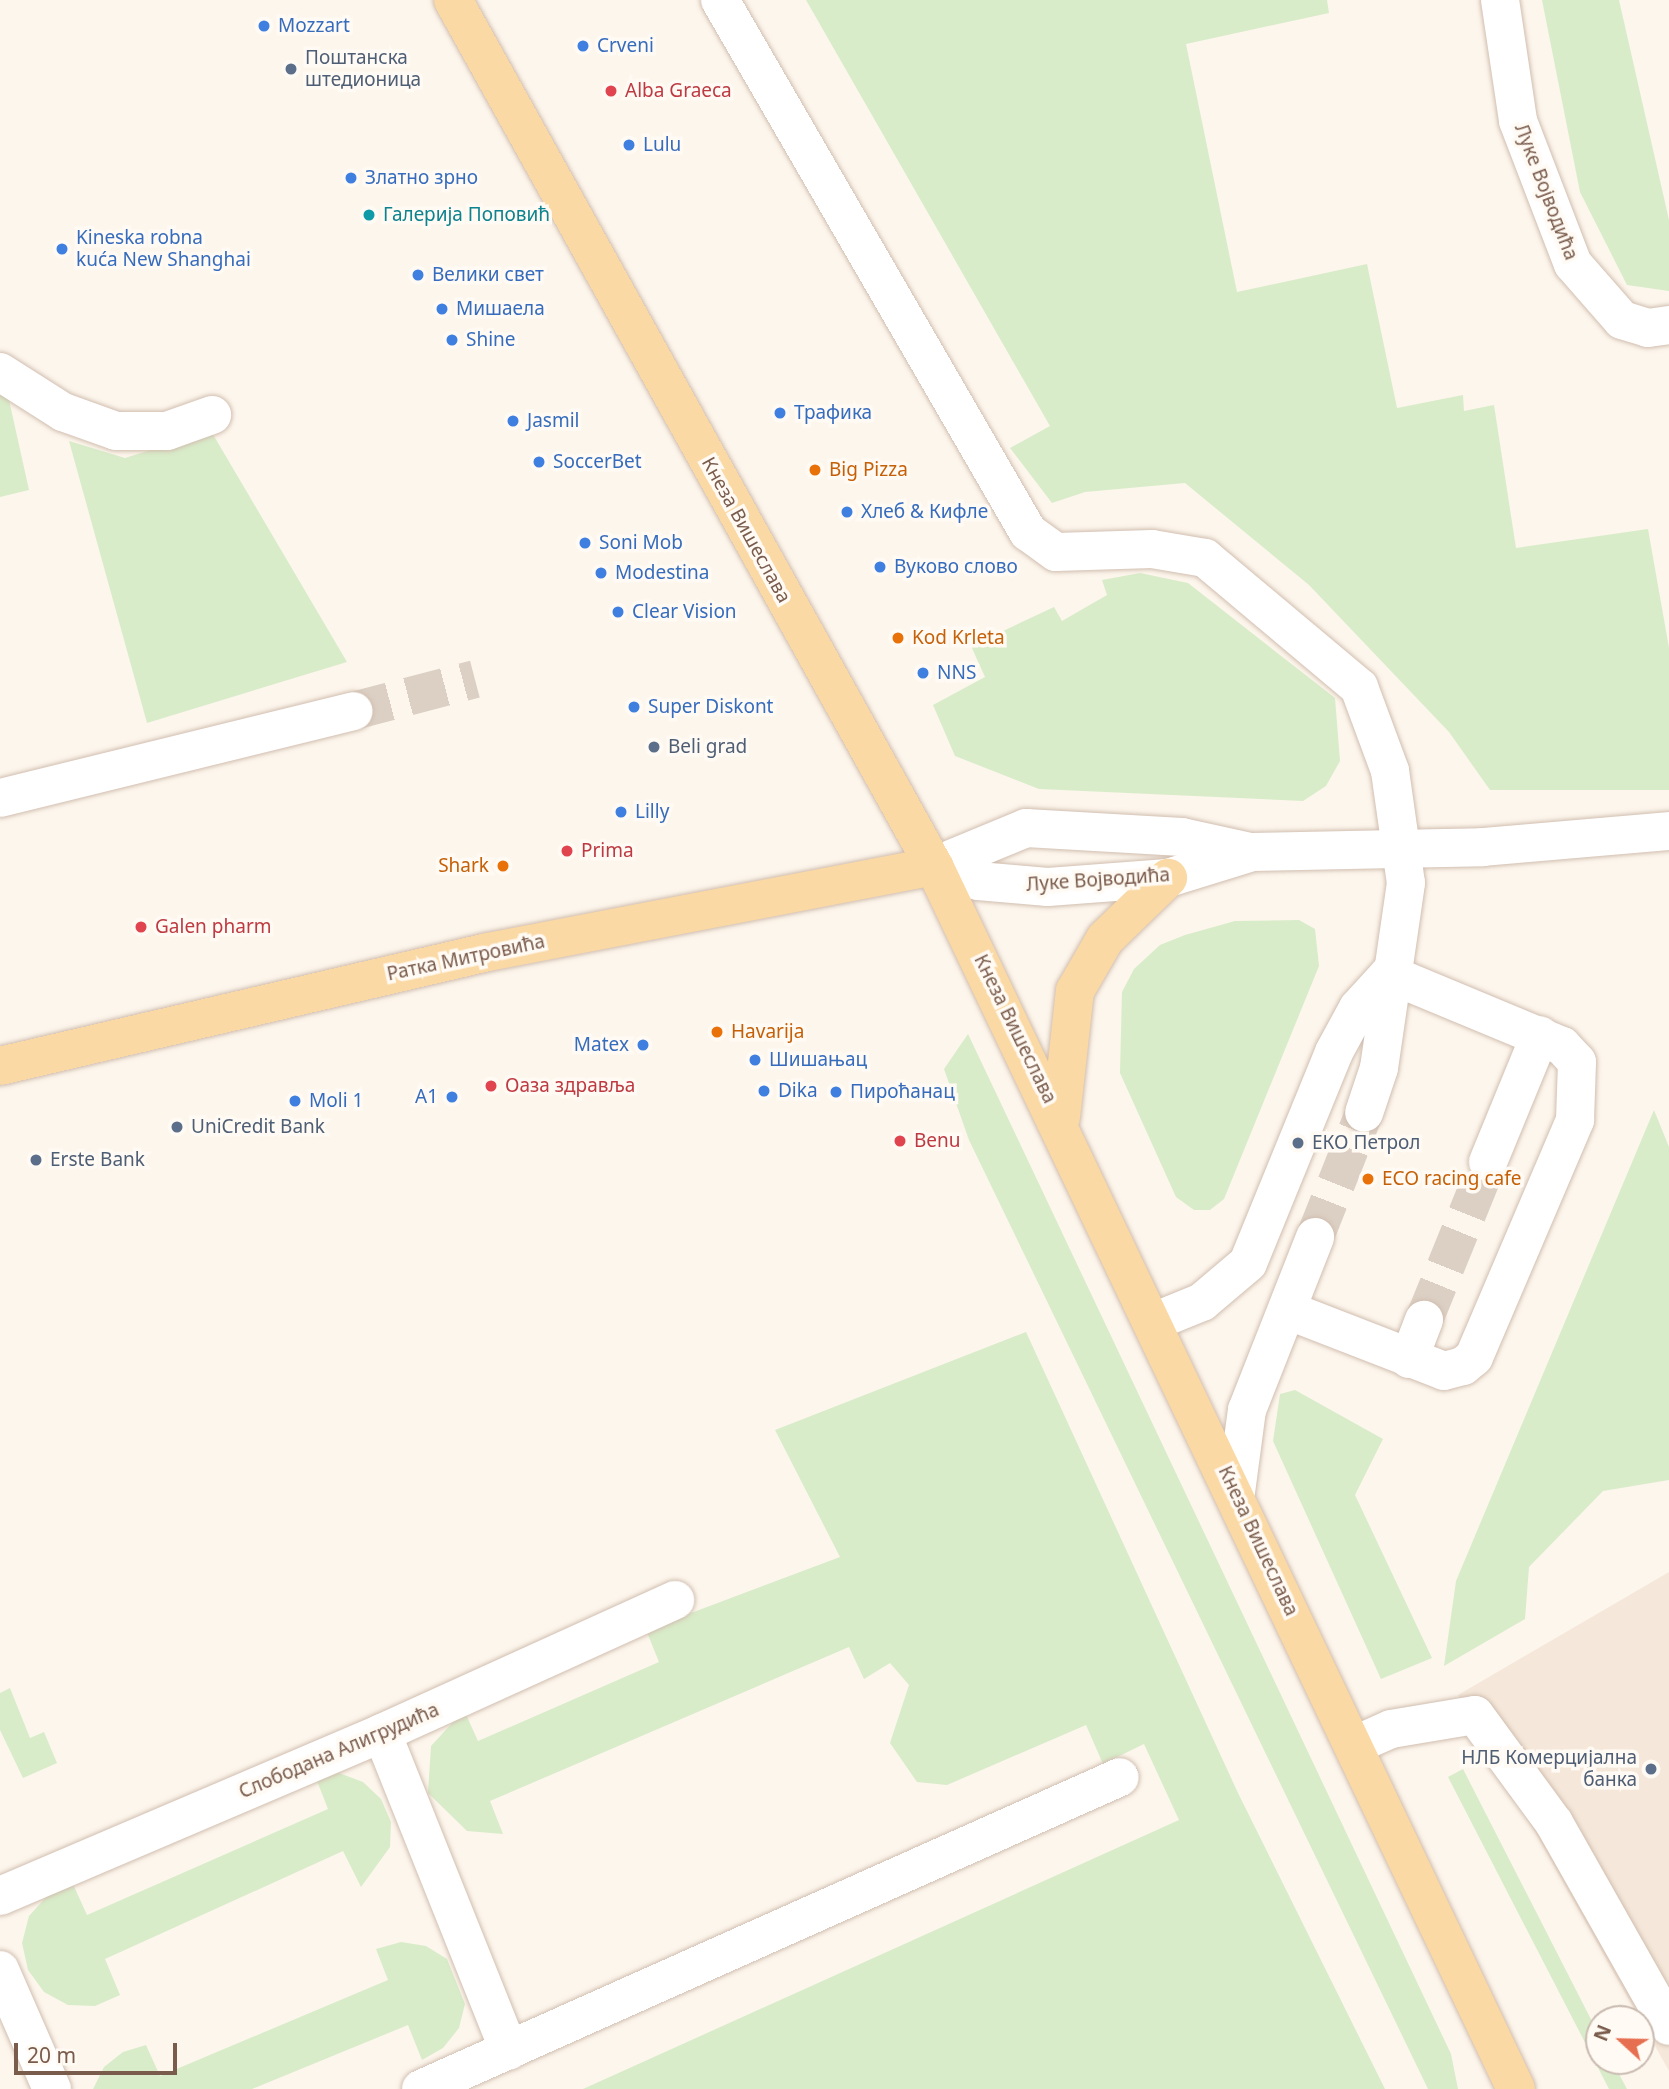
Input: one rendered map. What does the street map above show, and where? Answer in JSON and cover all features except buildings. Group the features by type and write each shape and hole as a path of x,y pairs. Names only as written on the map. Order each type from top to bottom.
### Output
{"main road":[{"name":"Кнеза Вишеслава","path":"453,0 934,866 1236,1492 1516,2089"},
{"name":"Ратка Митровића","path":"0,1066 488,952 934,866"},
{"path":"1060,1123 1075,992 1105,939 1168,878"}],"street":[{"path":"720,0 1028,532 1056,552 1152,549 1205,558 1338,664 1359,687 1377,728 1404,845 1403,927 1389,974 1379,1068 1364,1113"},
{"name":"Луке Војводића","path":"1500,0 1518,121 1573,264 1622,320 1648,328 1669,325"},
{"path":"0,372 63,412 116,431 144,435 212,415"},
{"path":"0,798 125,771 353,711"},
{"name":"Луке Војводића","path":"934,866 1026,828 1182,837 1252,852"},
{"name":"Луке Војводића","path":"934,866 1011,885 1168,878 1252,852 1404,845 1483,847 1669,831"},
{"path":"1287,1310 1444,1371 1474,1357 1575,1120 1577,1062 1540,1035 1389,974"},
{"path":"1153,1322 1202,1302 1248,1263 1334,1052 1358,1007 1389,974"},
{"path":"1488,1163 1540,1035"},
{"path":"1236,1492 1243,1426 1315,1237"},
{"path":"1409,1359 1424,1320"},
{"name":"Слободана Алигрудића","path":"0,1895 383,1734 675,1600"},
{"path":"1355,1745 1391,1729 1475,1715 1554,1823 1669,2026"},
{"path":"383,1734 509,2051"},
{"path":"421,2089 1120,1777"},
{"path":"0,1969 52,2089"}],"shaded area":[{"path":"1669,1572 1669,2071 1655,2046 1655,2005 1632,2005 1458,1695"}],"green space":[{"path":"806,0 1327,0 1329,13 1186,44 1237,292 1367,264 1397,408 1463,395 1464,411 1494,405 1516,548 1648,529 1669,648 1669,790 1490,790 1449,732 1309,585 1185,483 1085,492 1052,503 1010,448 1050,426"},
{"path":"1542,0 1619,0 1669,220 1669,291 1627,285 1580,192"},
{"path":"0,387 7,391 29,490 0,497"},
{"path":"211,431 347,662 147,723 69,441 125,458"},
{"path":"1140,573 1188,583 1335,698 1340,761 1326,786 1303,801 1039,789 955,756 933,705 985,677 971,646 1054,607 1062,621 1107,595 1102,580"},
{"path":"1299,920 1315,929 1319,966 1224,1199 1210,1210 1194,1210 1176,1197 1120,1073 1122,992 1134,969 1160,945 1235,921"},
{"path":"968,1034 1451,2054 1458,2089 1428,2089 969,1140 944,1069"},
{"path":"1654,1110 1669,1147 1669,1480 1603,1491 1529,1567 1525,1619 1444,1666 1456,1581"},
{"path":"1026,1332 1238,1793 1385,2089 583,2089 1179,1820 1144,1744 1103,1764 1086,1725 947,1785 917,1782 890,1743 909,1685 890,1663 864,1679 849,1647 490,1801 503,1834 467,1831 428,1793 431,1746 464,1710 478,1741 659,1662 646,1630 840,1557 775,1430"},
{"path":"1295,1390 1383,1439 1355,1495 1432,1658 1381,1679 1273,1441 1280,1394"},
{"path":"10,1688 30,1738 44,1732 57,1763 23,1778 0,1730 0,1693"},
{"path":"1463,1769 1585,2008 1585,2042 1448,1777"},
{"path":"339,1773 363,1782 381,1799 391,1822 390,1847 361,1887 343,1851 105,1959 120,1995 95,2006 68,2005 44,1992 28,1970 22,1943 29,1916 48,1895 72,1882 87,1915 328,1809 315,1776"},
{"path":"401,1942 426,1946 447,1959 465,2004 459,2028 443,2048 422,2060 408,2025 252,2089 93,2089 104,2067 123,2052 146,2045 160,2076 388,1980 376,1949"},
{"path":"1602,2075 1620,2075 1627,2089 1609,2089"}],"tunnel":[{"path":"353,711 475,679"},
{"path":"1315,1237 1364,1113"},
{"path":"1424,1320 1488,1162"}],"place":[{"name":"Mozzart","path":"264,26"},
{"name":"Crveni","path":"583,46"},
{"name":"Поштанска штедионица","path":"291,69"},
{"name":"Alba Graeca","path":"611,91"},
{"name":"Lulu","path":"629,145"},
{"name":"Златно зрно","path":"351,178"},
{"name":"Галерија Поповић","path":"369,215"},
{"name":"Kineska robna kuća New Shanghai","path":"62,249"},
{"name":"Велики свет","path":"418,275"},
{"name":"Мишаела","path":"442,309"},
{"name":"Shine","path":"452,340"},
{"name":"Трафика","path":"780,413"},
{"name":"Jasmil","path":"513,421"},
{"name":"SoccerBet","path":"539,462"},
{"name":"Big Pizza","path":"815,470"},
{"name":"Хлеб & Кифле","path":"847,512"},
{"name":"Soni Mob","path":"585,543"},
{"name":"Вуково слово","path":"880,567"},
{"name":"Modestina","path":"601,573"},
{"name":"Clear Vision","path":"618,612"},
{"name":"Kod Krleta","path":"898,638"},
{"name":"NNS","path":"923,673"},
{"name":"Super Diskont","path":"634,707"},
{"name":"Beli grad","path":"654,747"},
{"name":"Lilly","path":"621,812"},
{"name":"Prima","path":"567,851"},
{"name":"Shark","path":"503,866"},
{"name":"Galen pharm","path":"141,927"},
{"name":"Havarija","path":"717,1032"},
{"name":"Matex","path":"643,1045"},
{"name":"Шишањац","path":"755,1060"},
{"name":"Оаза здравља","path":"491,1086"},
{"name":"Dika","path":"764,1091"},
{"name":"Пироћанац","path":"836,1092"},
{"name":"A1","path":"452,1097"},
{"name":"Moli 1","path":"295,1101"},
{"name":"UniCredit Bank","path":"177,1127"},
{"name":"Benu","path":"900,1141"},
{"name":"ЕКО Петрол","path":"1298,1143"},
{"name":"Erste Bank","path":"36,1160"},
{"name":"ECO racing cafe","path":"1368,1179"},
{"name":"НЛБ Комерцијална банка","path":"1651,1769"}]}
